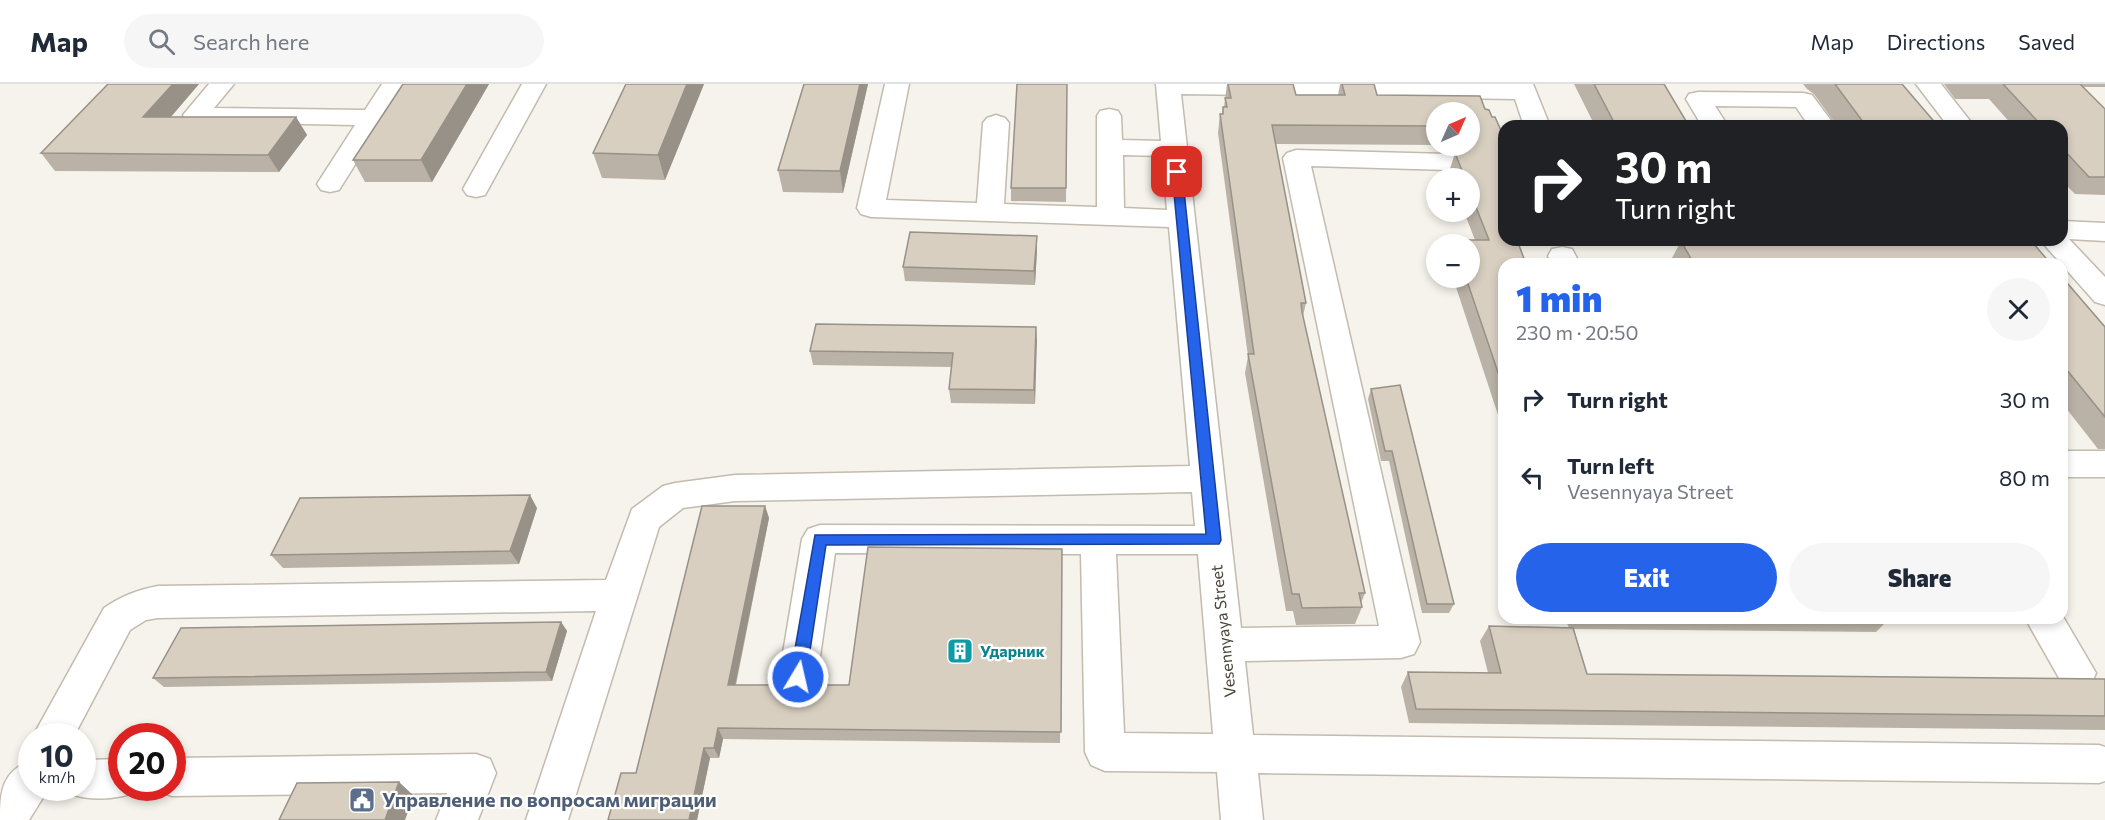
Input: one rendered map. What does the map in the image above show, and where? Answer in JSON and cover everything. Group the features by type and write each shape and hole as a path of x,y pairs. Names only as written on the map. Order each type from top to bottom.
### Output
{"street":[{"path":"222,84 195,115 372,117"},
{"path":"330,184 394,84"},
{"path":"476,189 534,84"},
{"path":"897,84 871,208 1182,219"},
{"path":"1928,84 1956,120"},
{"path":"1168,86 1523,88 1535,120"},
{"name":"Vesennyaya Street","path":"1168,86 1242,820"},
{"path":"1711,120 1698,99 1803,100 1818,120"},
{"path":"1109,116 1111,216"},
{"path":"990,212 996,123"},
{"path":"1110,147 1175,149"},
{"path":"1224,645 1401,642 1296,159 1448,162"},
{"path":"2068,230 2105,232"},
{"path":"2060,246 2105,295"},
{"path":"2068,464 2105,464"},
{"path":"547,820 644,519 675,496 735,488 1207,479"},
{"path":"798,677 820,539 1214,540"},
{"path":"1098,541 1105,752 2099,764"},
{"path":"60,723 117,619 137,606 158,602 618,596"},
{"path":"2048,624 2078,673"},
{"path":"186,777 476,773 457,820"},
{"path":"5,820 18,799"}],"building":[{"path":"108,84 173,84 143,117 296,117 268,155 41,153"},
{"path":"403,84 467,84 421,160 353,160"},
{"path":"626,84 687,84 658,155 593,153"},
{"path":"804,84 860,84 840,171 778,170"},
{"path":"1017,84 1067,84 1066,188 1011,188"},
{"path":"1228,84 1293,84 1296,95 1345,95 1342,84 1374,84 1377,95 1480,96 1485,109 1489,110 1498,124 1498,246 1519,246 1524,258 1498,258 1498,372 1469,288 1480,288 1480,240 1489,240 1480,217 1480,168 1461,168 1456,156 1480,156 1480,102 1426,102 1426,126 1272,125 1306,303 1301,303 1302,312 1365,593 1359,593 1362,607 1302,608 1299,594 1292,594 1248,354 1254,354 1220,114 1223,114 1223,107 1227,107 1225,98 1231,98"},
{"path":"1594,84 1664,84 1685,120 1613,120"},
{"path":"1835,84 1902,84 1933,120 1862,120"},
{"path":"2003,84 2080,84 2105,109 2105,177 2089,177 2068,154 2068,120 2036,120"},
{"path":"910,232 1037,236 1034,271 903,267"},
{"path":"1684,246 2036,246 2046,258 1691,258"},
{"path":"2068,284 2105,327 2105,417 2068,371"},
{"path":"816,324 1036,327 1034,390 949,389 953,353 810,351"},
{"path":"1400,385 1454,604 1427,604 1392,451 1385,451 1371,389"},
{"path":"530,495 510,551 271,555 300,498"},
{"path":"702,506 765,506 728,685 849,685 868,547 1062,549 1061,732 718,728 714,748 704,748 689,820 608,820 621,773 636,773"},
{"path":"561,622 546,672 153,678 181,628"},
{"path":"1489,626 1573,628 1587,674 2105,679 2105,716 1416,709 1408,672 1501,673"},
{"name":"Управление по вопросам миграции","path":"399,782 385,820 279,820 297,783"}],"place":[{"name":"Ударник","path":"960,651"},
{"name":"Управление по вопросам миграции","path":"362,800"}],"route":[{"path":"798,677 820,539 1214,540 1177,172"}]}
